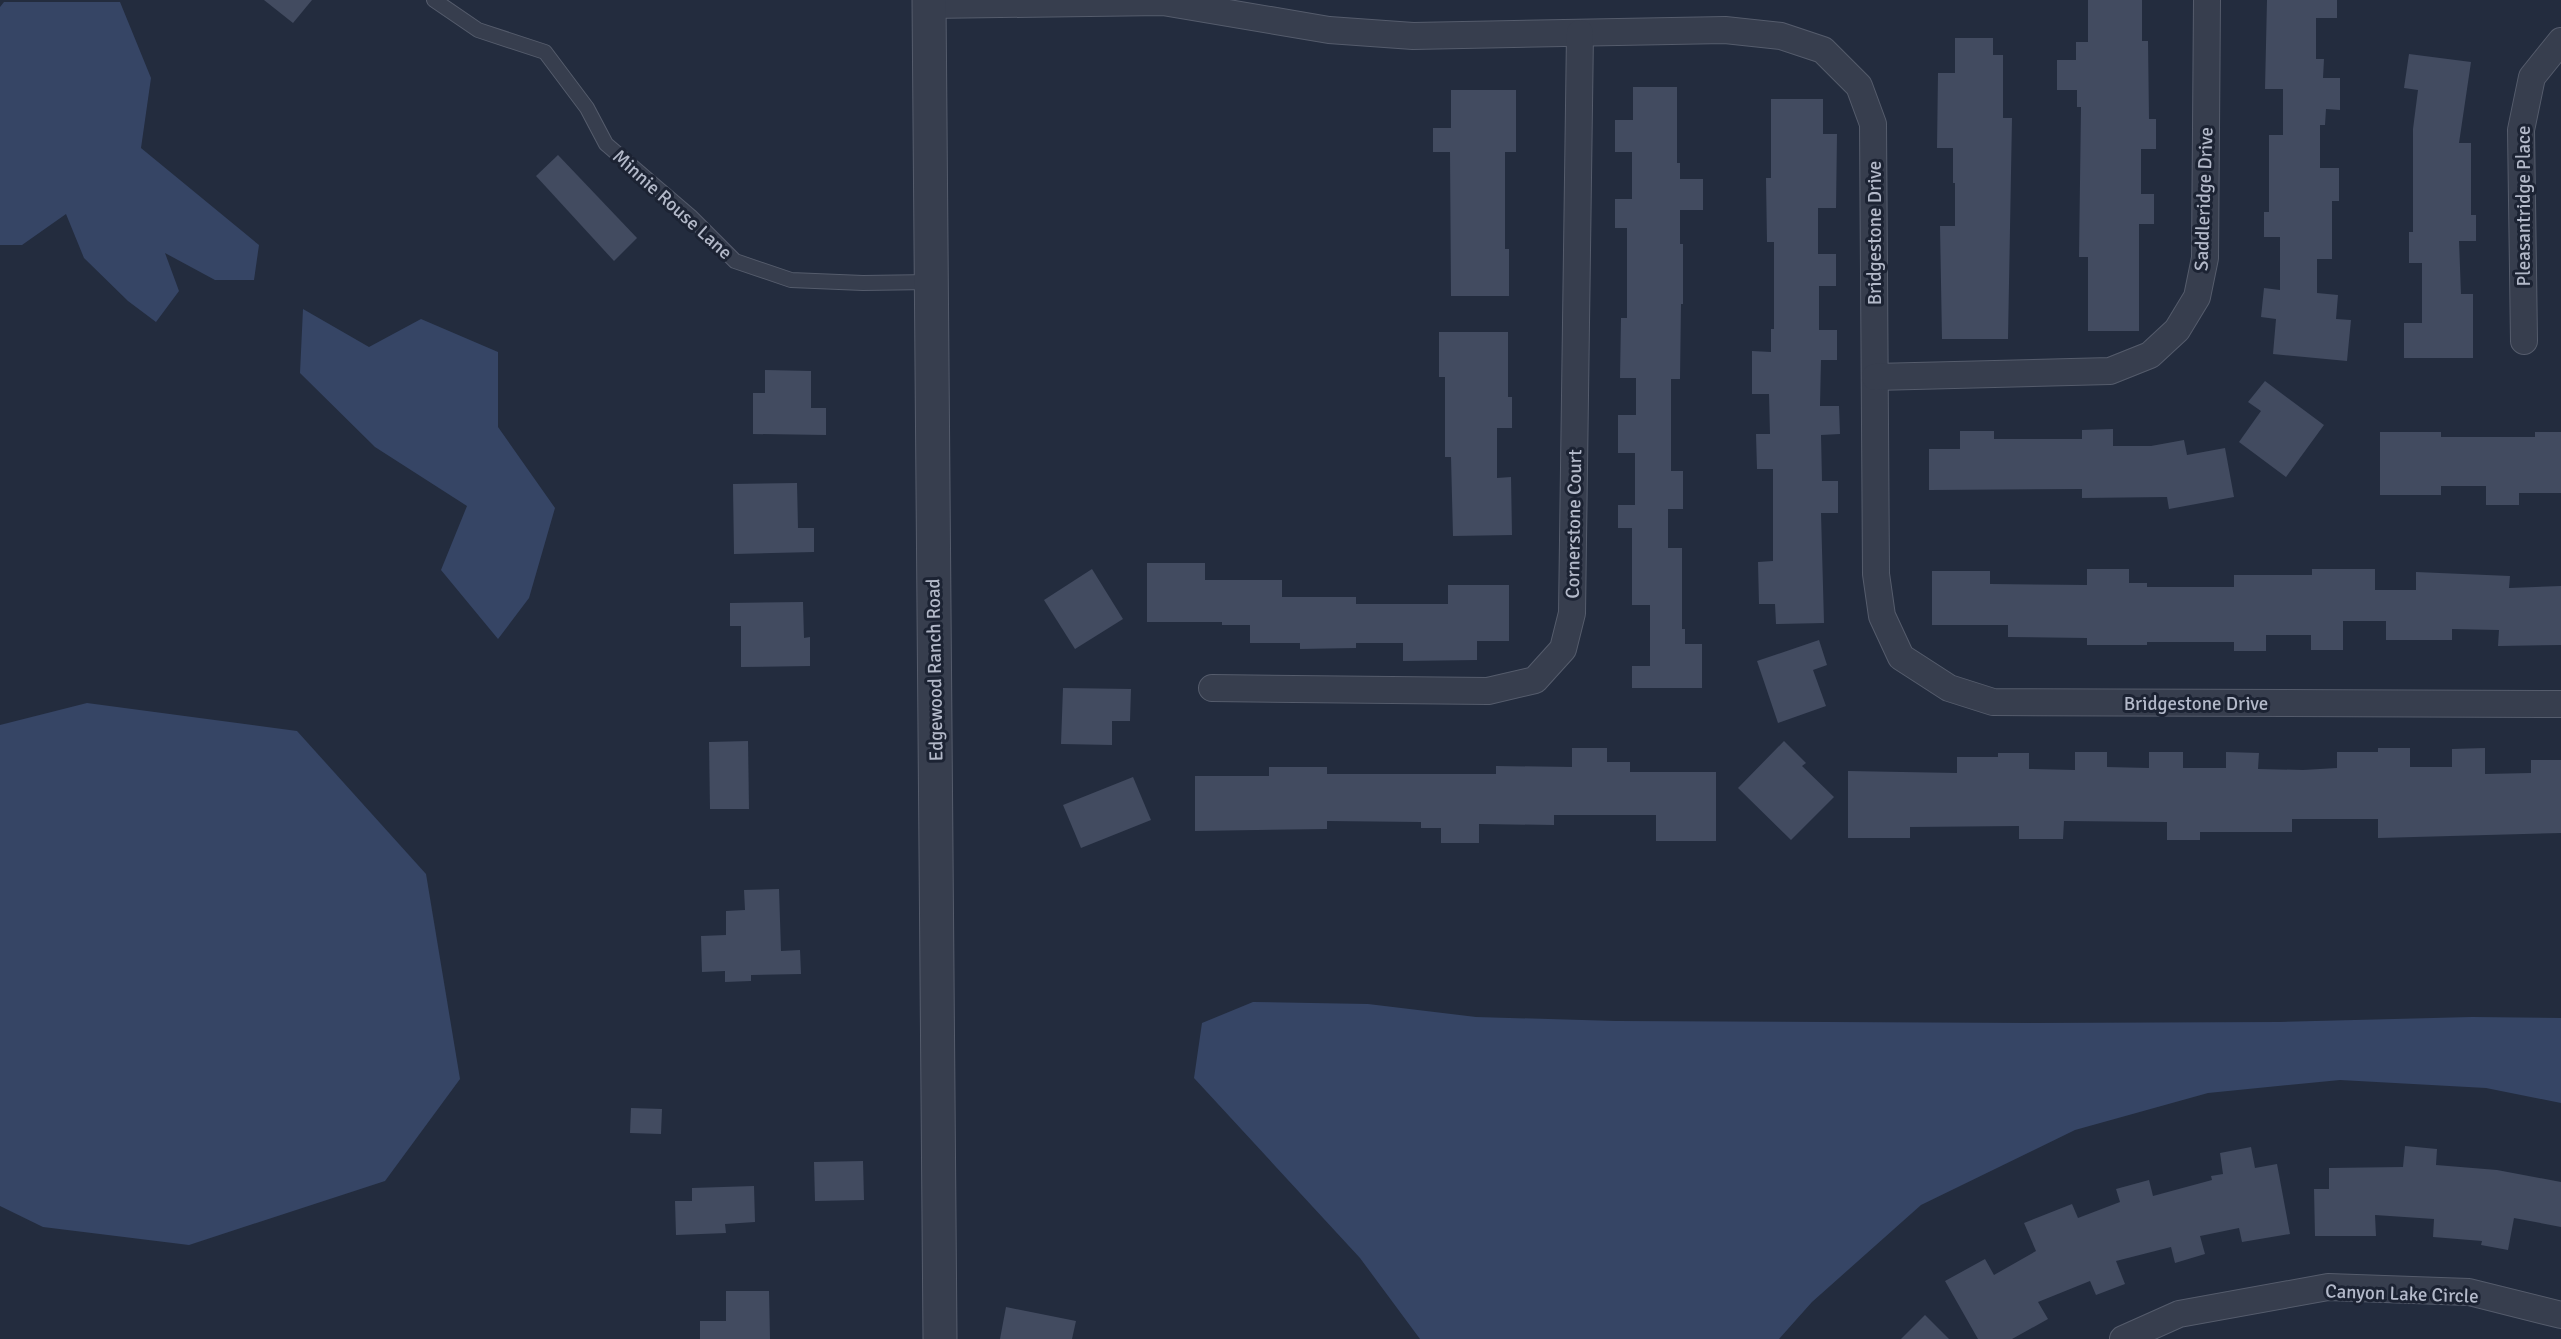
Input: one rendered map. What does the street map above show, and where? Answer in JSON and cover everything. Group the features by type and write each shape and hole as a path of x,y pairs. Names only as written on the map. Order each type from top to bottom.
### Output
{"street":[{"name":"Saddleridge Drive","path":"1875,377 2110,371 2150,355 2177,330 2197,297 2205,258 2207,0"},
{"name":"Bridgestone Drive","path":"929,2 1163,1 1329,30 1413,36 1725,30 1781,36 1823,50 1859,86 1873,124 1876,574 1882,616 1901,657 1949,688 1993,702 2561,704"},
{"name":"Edgewood Ranch Road","path":"929,2 940,1339"},
{"name":"Cornerstone Court","path":"1212,688 1488,691 1535,680 1563,649 1572,613 1580,33"},
{"name":"Pleasantridge Place","path":"2524,341 2521,130 2532,77 2561,41"},
{"name":"Canyon Lake Circle","path":"2123,1339 2179,1314 2328,1287 2469,1292 2561,1315"}],"lane":[{"name":"Minnie Rouse Lane","path":"434,0 478,30 545,52 587,108 606,144 690,216 735,261 791,280 930,282"}],"water":[{"path":"4,2 120,2 151,78 141,148 259,245 254,280 215,280 165,253 179,291 156,322 128,301 84,258 66,214 22,245 0,245 0,7"},
{"path":"303,309 369,347 421,319 498,352 498,427 555,508 529,598 498,639 441,570 467,506 375,447 300,373"},
{"path":"87,703 297,731 426,874 460,1079 385,1181 189,1245 43,1227 0,1206 0,725"},
{"path":"1253,1002 1368,1004 1476,1017 1616,1021 2032,1023 2561,1018 2561,1103 2486,1088 2340,1080 2208,1093 2075,1130 1921,1205 1812,1302 1779,1339 1420,1339 1360,1258 1194,1078 1202,1023"}],"building":[{"path":"264,0 312,0 293,23"},
{"path":"2088,0 2142,0 2142,41 2148,41 2149,119 2156,119 2156,149 2141,149 2141,194 2154,194 2154,224 2139,224 2139,331 2088,331 2088,257 2079,257 2081,107 2077,107 2077,90 2057,90 2057,60 2076,60 2076,42 2088,42"},
{"path":"2267,0 2337,0 2337,18 2316,18 2316,59 2324,59 2323,78 2340,78 2340,110 2326,109 2325,125 2320,125 2320,168 2339,168 2339,201 2332,201 2332,259 2317,259 2317,293 2338,295 2336,319 2351,320 2347,361 2273,354 2276,319 2261,317 2264,288 2280,290 2280,237 2264,237 2264,212 2269,212 2269,135 2283,135 2283,89 2265,89"},
{"path":"1955,38 1993,38 1993,55 2003,55 2003,118 2012,118 2008,339 1942,339 1940,226 1955,226 1955,183 1953,148 1937,148 1938,73 1955,73"},
{"path":"2409,54 2471,62 2459,143 2471,143 2471,215 2476,215 2476,241 2459,241 2461,294 2473,294 2473,358 2404,358 2404,323 2422,323 2422,263 2409,263 2409,232 2413,232 2413,129 2418,90 2404,88"},
{"path":"1633,87 1677,87 1677,163 1680,163 1680,179 1703,179 1703,210 1680,210 1683,304 1680,379 1671,379 1671,471 1683,471 1683,509 1668,509 1668,548 1682,548 1682,629 1685,629 1685,644 1702,644 1702,688 1632,688 1632,666 1650,666 1650,605 1632,605 1632,528 1618,528 1618,505 1635,505 1635,453 1618,453 1618,415 1636,415 1636,378 1620,378 1621,318 1627,318 1627,228 1615,228 1615,199 1632,199 1632,152 1615,152 1615,120 1633,120"},
{"path":"1451,90 1516,90 1516,152 1505,152 1505,249 1509,249 1509,296 1451,296 1450,152 1433,152 1433,128 1451,128"},
{"path":"1771,99 1823,99 1823,134 1837,134 1836,208 1818,208 1818,254 1836,254 1836,286 1819,286 1819,330 1837,330 1837,360 1821,360 1820,406 1839,406 1840,434 1821,435 1822,481 1838,481 1838,513 1821,513 1824,623 1776,624 1775,604 1759,604 1758,562 1773,561 1773,469 1757,469 1756,434 1770,434 1769,394 1752,394 1752,351 1771,352 1771,329 1774,329 1774,242 1767,242 1766,178 1771,178"},
{"path":"558,155 637,238 614,261 536,176"},
{"path":"1439,332 1508,332 1508,397 1512,397 1512,428 1497,428 1497,478 1511,477 1512,535 1453,536 1451,457 1445,457 1445,377 1439,377"},
{"path":"765,370 811,371 811,408 826,408 826,435 753,434 753,393 765,393"},
{"path":"2265,381 2324,425 2286,477 2239,442 2261,411 2248,402"},
{"path":"2113,429 2113,446 2151,446 2184,440 2187,455 2225,448 2234,497 2169,509 2167,497 2082,498 2082,489 1929,490 1929,449 1960,449 1960,431 1994,431 1994,439 2082,439 2082,430"},
{"path":"2380,432 2441,432 2441,437 2535,437 2535,432 2561,432 2561,493 2519,493 2519,505 2486,505 2486,486 2441,486 2441,495 2380,495"},
{"path":"797,483 798,528 814,528 814,552 734,554 733,484"},
{"path":"1147,563 1205,563 1205,580 1282,580 1282,597 1356,597 1356,604 1448,604 1448,585 1509,585 1509,641 1477,641 1477,660 1403,661 1403,643 1356,643 1356,648 1300,649 1300,643 1250,643 1250,625 1222,625 1222,622 1147,622"},
{"path":"1092,569 1123,619 1075,649 1044,600"},
{"path":"2087,569 2129,569 2129,583 2147,583 2147,587 2234,587 2234,575 2312,575 2312,569 2375,569 2375,590 2416,590 2416,572 2510,576 2509,588 2561,586 2561,645 2498,646 2499,630 2452,629 2452,640 2386,640 2386,621 2343,621 2343,650 2311,650 2311,635 2266,635 2266,651 2234,651 2234,642 2087,645 2087,638 2008,637 2008,625 1932,625 1932,571 1990,571 1990,584 2087,585"},
{"path":"803,602 804,638 810,637 810,666 741,667 741,626 730,626 730,603"},
{"path":"1819,640 1827,665 1813,670 1826,706 1778,723 1757,661"},
{"path":"1063,688 1131,689 1130,721 1112,721 1112,745 1061,744"},
{"path":"748,741 749,809 710,809 709,742"},
{"path":"1784,741 1806,763 1802,766 1834,797 1791,840 1738,788"},
{"path":"1572,748 1607,748 1607,762 1630,762 1630,772 1716,772 1716,841 1656,841 1656,815 1554,815 1554,825 1479,824 1479,843 1441,843 1441,828 1421,828 1421,822 1327,821 1327,829 1195,831 1195,776 1269,776 1269,767 1327,767 1327,774 1496,774 1496,766 1572,767"},
{"path":"2378,748 2410,748 2410,767 2452,767 2452,749 2485,748 2485,774 2531,773 2531,760 2561,760 2561,833 2378,838 2378,819 2292,819 2292,832 2200,832 2200,840 2167,840 2167,822 2064,821 2063,839 2019,839 2019,826 1910,827 1910,838 1848,838 1848,771 1957,773 1957,757 1998,757 1998,753 2029,753 2029,769 2075,770 2075,752 2107,752 2107,767 2149,768 2149,752 2183,752 2183,768 2226,768 2226,752 2259,753 2258,769 2303,770 2337,768 2337,752 2378,752"},
{"path":"1133,777 1151,820 1081,848 1063,805"},
{"path":"779,889 781,951 800,950 801,974 751,975 751,981 725,982 725,971 702,972 701,936 726,935 726,911 745,910 744,890"},
{"path":"631,1108 662,1109 661,1134 630,1133"},
{"path":"2405,1146 2437,1149 2436,1165 2497,1170 2561,1182 2561,1227 2514,1218 2508,1250 2481,1245 2482,1241 2433,1237 2434,1219 2375,1215 2376,1236 2315,1236 2314,1189 2329,1189 2329,1168 2403,1167"},
{"path":"2251,1147 2255,1168 2277,1164 2290,1234 2242,1242 2239,1228 2200,1236 2205,1254 2175,1263 2171,1247 2116,1261 2125,1284 2096,1295 2090,1281 2038,1302 2048,1319 2012,1339 1978,1339 1945,1281 1985,1259 1994,1275 2036,1251 2024,1223 2072,1204 2078,1218 2120,1202 2116,1189 2149,1180 2153,1196 2212,1180 2211,1176 2223,1174 2220,1153"},
{"path":"863,1161 864,1200 815,1201 814,1162"},
{"path":"754,1186 755,1222 725,1224 726,1233 676,1235 675,1201 692,1201 692,1188"},
{"path":"726,1291 769,1291 770,1339 700,1339 700,1321 726,1321"},
{"path":"1006,1307 1076,1321 1072,1339 1000,1339"},
{"path":"1925,1315 1949,1339 1901,1339"}]}
